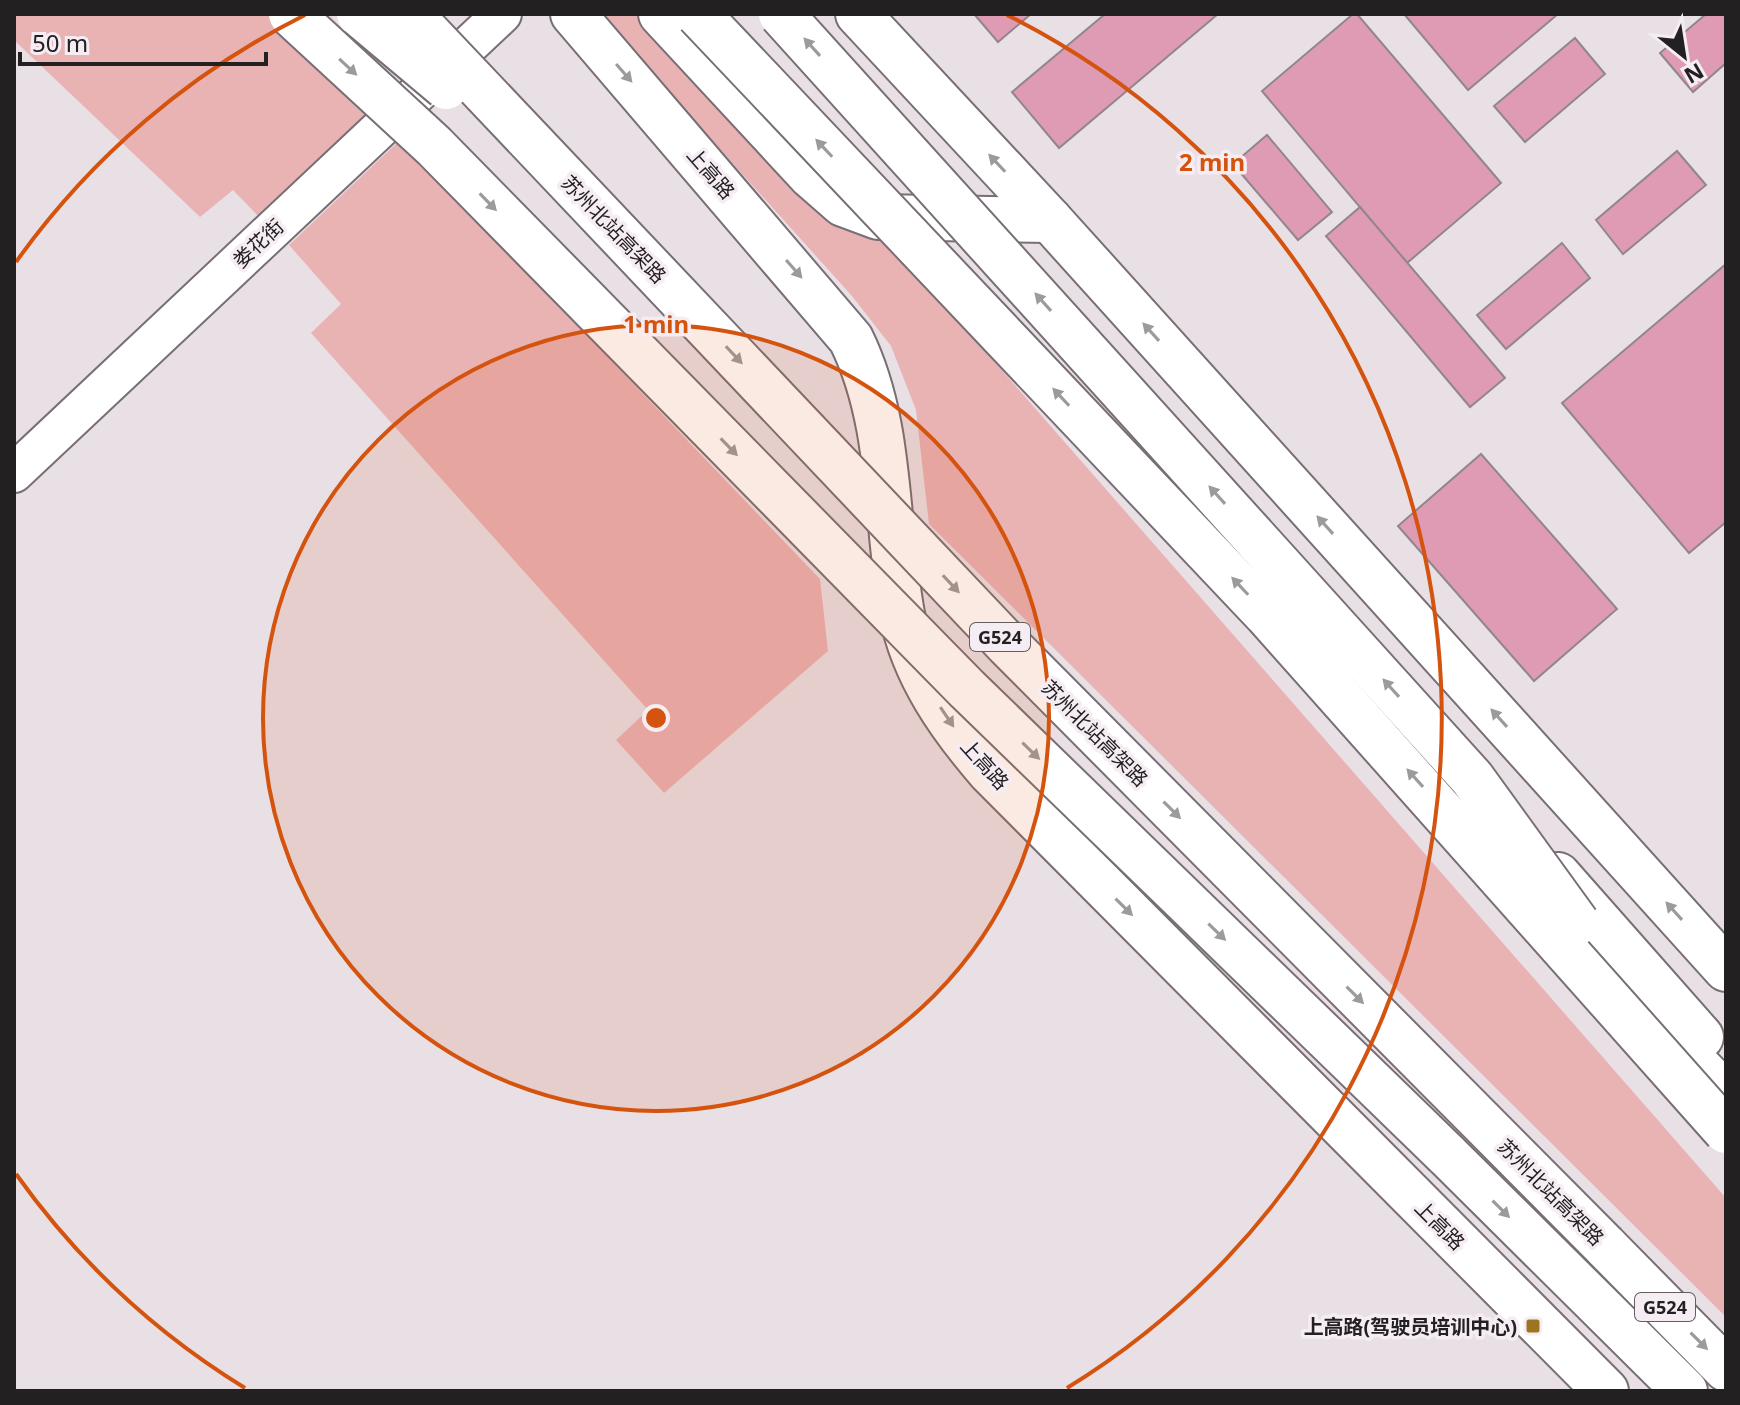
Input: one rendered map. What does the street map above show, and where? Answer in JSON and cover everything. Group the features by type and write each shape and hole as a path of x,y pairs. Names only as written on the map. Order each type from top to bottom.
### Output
{"main road":[{"path":"291,14 434,146 967,689 1685,1391"},
{"path":"359,14 614,228"},
{"name":"苏州北站高架路","path":"410,14 1008,645 1726,1369"},
{"name":"上高路","path":"573,14 851,339 880,423 902,615 925,678 963,741 990,772 1606,1391"},
{"path":"661,14 811,176 843,204 878,217 1050,220"},
{"path":"698,14 1256,603 1459,794 1726,1066"},
{"path":"781,14 1459,794 1634,1002 1726,1130"},
{"path":"858,14 1050,220 1726,969"},
{"path":"1459,794 1726,1130"},
{"path":"1634,1002 1726,1095"}],"street":[{"name":"娄花街","path":"14,473 502,14"}],"shaded area":[{"path":"14,14 272,14 372,108 260,218 233,190 200,217 14,40"},
{"path":"598,14 641,14 880,231 1726,1198 1726,1317 929,524 916,410 891,346 852,296"},
{"path":"400,140 820,579 828,651 664,793 616,740 648,710 311,333 341,304 289,245"}],"building":[{"path":"974,14 1031,14 998,42"},
{"path":"1105,14 1218,14 1059,148 1012,92"},
{"path":"1353,14 1357,14 1501,183 1407,263 1262,91"},
{"path":"1404,14 1558,14 1468,90"},
{"path":"1706,14 1726,14 1726,63 1693,92 1660,53"},
{"path":"1575,38 1605,74 1525,142 1494,106"},
{"path":"1267,135 1332,212 1298,240 1233,164"},
{"path":"1677,151 1706,185 1623,254 1596,220"},
{"path":"1360,207 1505,378 1470,407 1326,236"},
{"path":"1562,243 1590,278 1506,349 1477,315"},
{"path":"1726,264 1726,522 1689,553 1562,403"},
{"path":"1481,454 1617,609 1534,681 1398,526"}],"place":[{"name":"上高路(驾驶员培训中心)","path":"1533,1326"}]}
